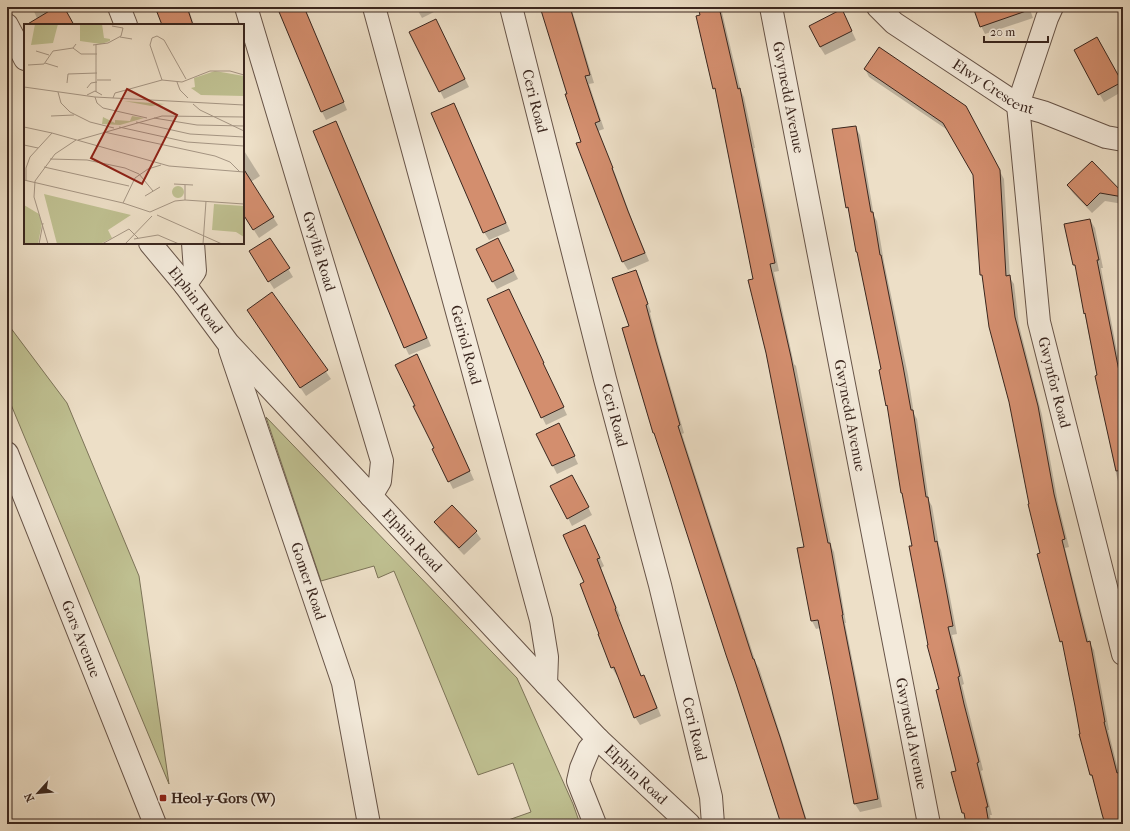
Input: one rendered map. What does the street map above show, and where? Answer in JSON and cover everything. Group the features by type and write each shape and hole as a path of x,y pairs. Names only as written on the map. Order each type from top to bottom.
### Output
{"street":[{"path":"119,7 126,24"},
{"name":"Gwylfa Road","path":"246,7 382,461 380,481 371,496"},
{"name":"Geiriol Road","path":"374,7 541,620 546,657 546,684"},
{"name":"Ceri Road","path":"511,7 605,379 660,585 711,797 713,824"},
{"name":"Gwynedd Avenue","path":"771,7 929,824"},
{"name":"Elwy Crescent","path":"878,7 894,23 1018,105 1043,112 1106,137 1123,140"},
{"path":"1018,105 1052,7"},
{"path":"7,25 24,57"},
{"name":"Gwynfor Road","path":"1018,105 1039,322 1123,654"},
{"name":"Elphin Road","path":"151,244 185,285 228,344 546,684 598,738 689,824"},
{"path":"185,285 195,271 193,244"},
{"name":"Gomer Road","path":"228,344 343,683 369,824"},
{"name":"Gors Avenue","path":"7,453 155,824"},
{"path":"595,824 578,781 581,768 589,749 598,738"}],"green space":[{"path":"7,323 67,403 139,576 169,784 7,395"},
{"path":"266,417 517,678 573,804 580,824 497,824 531,812 513,763 478,775 394,571 378,578 374,566 321,581"}],"building":[{"path":"56,7 64,7 73,24 28,24"},
{"path":"155,7 187,7 193,24 162,24"},
{"path":"277,7 304,7 344,102 321,112"},
{"path":"540,7 570,7 590,75 585,76 600,121 595,123 645,253 622,262 576,143 581,142 565,94 567,94"},
{"path":"698,7 719,7 738,89 740,88 775,263 770,264 791,357 828,543 830,543 842,615 878,799 854,804 818,620 811,621 797,548 804,547 766,353 748,280 753,279 715,88 713,89 696,16 700,15"},
{"path":"973,7 1029,7 1029,10 980,27"},
{"path":"842,9 852,31 820,47 809,26"},
{"path":"436,19 465,79 439,92 409,32"},
{"path":"1097,37 1122,82 1098,95 1074,50"},
{"path":"879,47 966,106 1000,170 1006,276 1010,275 1015,317 1038,406 1054,494 1065,539 1062,540 1087,642 1090,641 1104,722 1117,773 1120,772 1123,786 1123,824 1105,824 1079,734 1062,641 1060,642 1037,554 1040,553 1028,504 1009,402 989,327 982,275 980,275 973,175 943,123 864,69"},
{"path":"454,103 506,223 483,233 431,113"},
{"path":"336,121 427,338 404,348 313,131"},
{"path":"856,126 871,212 873,212 880,255 911,410 913,410 926,497 928,497 935,542 937,541 953,626 948,627 960,676 958,677 964,704 979,762 977,763 988,807 986,807 989,824 966,824 951,772 956,771 936,690 939,689 927,645 909,546 912,546 901,493 887,405 886,406 879,370 881,369 848,207 846,208 832,129"},
{"path":"1092,161 1123,193 1123,197 1100,193 1087,206 1067,185"},
{"path":"244,170 274,217 253,230 244,216"},
{"path":"1090,219 1119,371 1123,370 1123,470 1116,471 1095,376 1097,375 1075,265 1073,265 1064,224"},
{"path":"270,238 290,268 268,282 249,251"},
{"path":"498,238 514,271 492,282 476,249"},
{"path":"636,270 648,304 646,305 680,425 678,426 807,824 781,824 653,433 622,328 629,326 612,278"},
{"path":"509,289 564,407 541,418 487,299"},
{"path":"272,292 328,370 300,388 247,310"},
{"path":"417,354 470,471 448,482 432,449 434,448 413,406 415,406 395,365"},
{"path":"559,423 575,456 552,466 536,434"},
{"path":"572,475 589,507 567,519 550,486"},
{"path":"452,505 477,531 459,548 434,522"},
{"path":"585,525 600,558 597,559 641,676 644,675 657,708 634,718 614,667 611,668 580,584 584,582 563,535"}],"place":[{"name":"Heol-y-Gors (W)","path":"163,798"}]}
